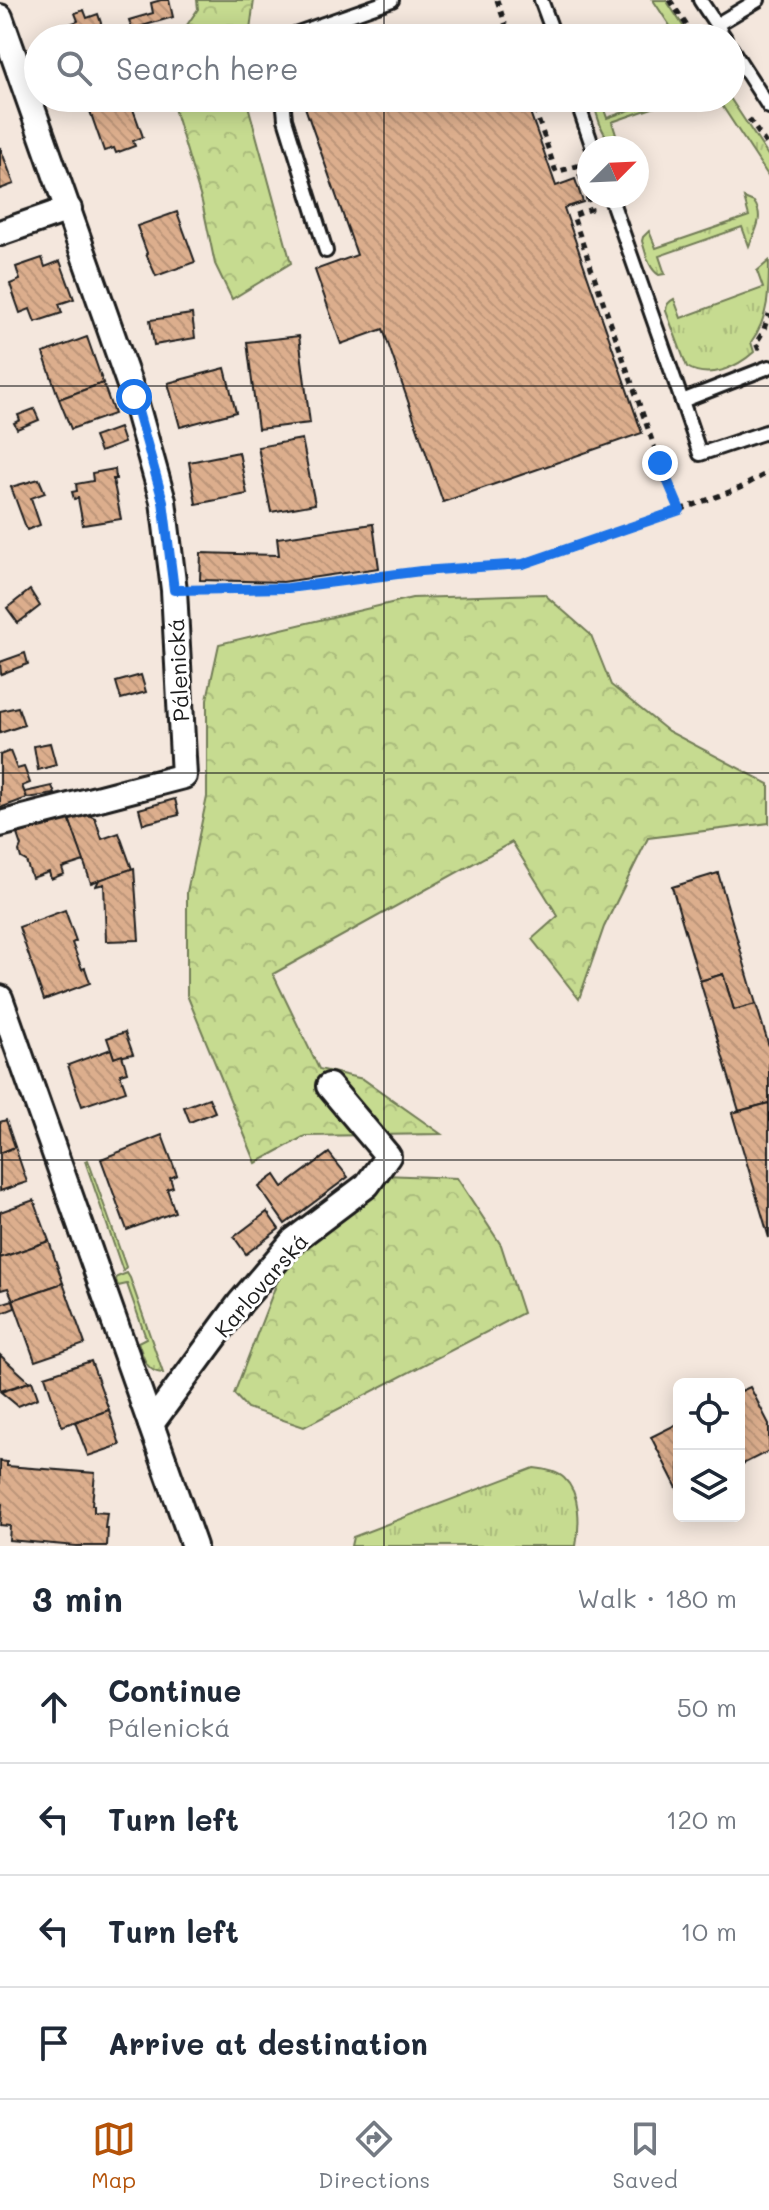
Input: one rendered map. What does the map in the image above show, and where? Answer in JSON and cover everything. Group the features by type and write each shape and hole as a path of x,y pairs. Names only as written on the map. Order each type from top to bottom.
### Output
{"street":[{"name":"Pálenická","path":"0,17 24,84"},
{"name":"Pálenická","path":"0,824 184,776 174,590 163,501 134,397 34,112"},
{"path":"0,233 69,209"},
{"path":"0,998 194,1546"},
{"name":"Karlovarská","path":"151,1424 240,1303 294,1240 367,1185 388,1156 329,1086"}],"lane":[{"path":"324,24 392,0"},
{"path":"541,0 550,24"},
{"path":"700,0 715,24"},
{"path":"718,24 758,0"},
{"path":"745,70 769,107"},
{"path":"284,112 326,251"},
{"path":"581,112 589,136"},
{"path":"614,208 700,454 769,431"},
{"path":"682,401 768,368"}],"path":[{"path":"497,0 505,24"},
{"path":"670,0 686,24"},
{"path":"536,112 556,172 577,166 591,209 573,216 660,463 680,510"},
{"path":"768,368 756,343 769,314"},
{"path":"174,590 288,588 421,571 523,564 740,488 769,472"}],"green space":[{"path":"197,0 254,0 251,24 188,24 198,9"},
{"path":"653,0 666,0 682,24 669,24"},
{"path":"175,112 250,112 291,263 232,299 215,264 202,202"},
{"path":"596,112 605,112 607,118 624,112 641,112 612,122 616,136 605,134"},
{"path":"726,112 739,112 769,157 769,177"},
{"path":"744,198 754,202 759,213 749,246 742,227 659,256 665,274 659,275 652,268 642,241 649,231 656,248 749,216"},
{"path":"769,261 767,303 751,342 754,352 722,370 704,372 687,367 666,311 668,304 674,299 681,318 763,288 757,271"},
{"path":"544,594 591,635 611,685 668,731 769,784 769,823 648,838 604,927 579,999 532,939 558,916 512,842 273,974 319,1069 363,1079 441,1134 305,1136 256,1163 187,995 187,892 207,797 207,699 219,644 412,598"},
{"path":"88,1160 126,1267 123,1271 85,1161"},
{"path":"384,1175 457,1178 501,1245 523,1313 304,1427 247,1408 234,1394 284,1264"},
{"path":"127,1273 163,1373 149,1367 138,1342 146,1338 127,1284 118,1286 116,1280"},
{"path":"534,1468 558,1474 574,1492 578,1510 576,1546 351,1546 353,1537"}],"building":[{"path":"169,0 173,17 149,24 130,24 129,20 153,13 151,3"},
{"path":"84,10 87,18 98,14 101,24 70,24 78,21 75,13"},
{"path":"90,112 134,112 143,137 133,141 135,146 116,153 114,148 104,151"},
{"path":"307,112 530,112 556,186 575,179 577,204 564,208 642,433 443,502 383,329 341,344 315,270 357,255"},
{"path":"0,147 14,184 0,189"},
{"path":"177,212 195,262 156,276 137,226"},
{"path":"42,258 45,267 60,261 74,299 59,304 62,313 35,322 30,309 20,313 10,284 20,280 16,267"},
{"path":"192,314 195,338 154,345 150,320"},
{"path":"299,336 310,423 258,429 247,342"},
{"path":"87,337 103,383 59,399 43,353"},
{"path":"225,368 236,412 180,427 168,383"},
{"path":"103,383 114,414 71,429 59,399"},
{"path":"34,409 39,420 17,429 14,423 20,420 18,415"},
{"path":"119,428 124,443 100,452 94,437"},
{"path":"302,439 315,504 271,512 258,447"},
{"path":"239,452 247,494 196,504 189,462"},
{"path":"115,469 116,479 113,479 121,519 83,525 78,498 74,499 72,492 77,491 76,484 93,481 92,473"},
{"path":"39,479 45,493 31,498 40,525 27,530 11,487"},
{"path":"373,524 379,568 283,582 200,580 201,553 279,555 277,538"},
{"path":"30,590 40,606 18,623 7,608"},
{"path":"25,653 28,664 1,674 0,662"},
{"path":"141,675 146,692 121,699 116,682"},
{"path":"18,707 24,725 0,733 0,711"},
{"path":"50,743 56,765 38,770 34,746"},
{"path":"10,751 17,769 24,767 30,783 22,786 27,798 0,808 0,755"},
{"path":"52,786 55,794 27,798 25,792"},
{"path":"175,799 179,815 143,824 139,809"},
{"path":"86,814 95,818 102,839 119,833 132,869 91,883 69,819"},
{"path":"68,816 84,861 62,868 64,874 51,879 49,872 32,878 26,861 21,858 17,834"},
{"path":"134,868 139,940 106,941 104,884 96,886 99,880"},
{"path":"718,873 756,1004 734,1010 723,974 700,981 672,887"},
{"path":"65,910 76,941 72,943 90,983 44,1000 19,927"},
{"path":"723,974 734,1010 756,1004 769,1046 769,1103 739,1111 700,981"},
{"path":"125,1032 133,1054 114,1058 107,1038"},
{"path":"111,1049 114,1058 122,1055 127,1072 120,1074 126,1091 82,1106 68,1065"},
{"path":"209,1098 215,1112 190,1122 184,1107"},
{"path":"769,1103 769,1238 732,1113"},
{"path":"6,1120 15,1147 0,1153 0,1122"},
{"path":"162,1135 177,1175 170,1178 173,1187 167,1189 175,1212 127,1230 101,1159"},
{"path":"15,1147 27,1182 0,1191 0,1153"},
{"path":"329,1153 348,1177 285,1224 259,1187 275,1175 283,1187"},
{"path":"34,1200 49,1241 0,1258 0,1212"},
{"path":"267,1212 279,1229 246,1254 234,1237"},
{"path":"49,1241 63,1283 13,1300 8,1288 1,1290 0,1258"},
{"path":"63,1283 85,1344 35,1361 13,1300"},
{"path":"13,1300 15,1308 0,1314 0,1304"},
{"path":"0,1355 30,1382 0,1391"},
{"path":"91,1361 109,1410 62,1426 45,1376"},
{"path":"32,1381 38,1398 18,1406 1,1392"},
{"path":"750,1387 769,1424 769,1451 745,1463 745,1450 745,1389"},
{"path":"109,1410 120,1445 88,1456 75,1422"},
{"path":"673,1426 673,1480 651,1437"},
{"path":"0,1461 7,1462 7,1466 95,1473 92,1505 94,1512 107,1513 107,1546 9,1540 10,1526 0,1525"}],"route":[{"path":"134,397 163,501 174,590 288,588 421,571 523,564 680,510 660,463"}]}
